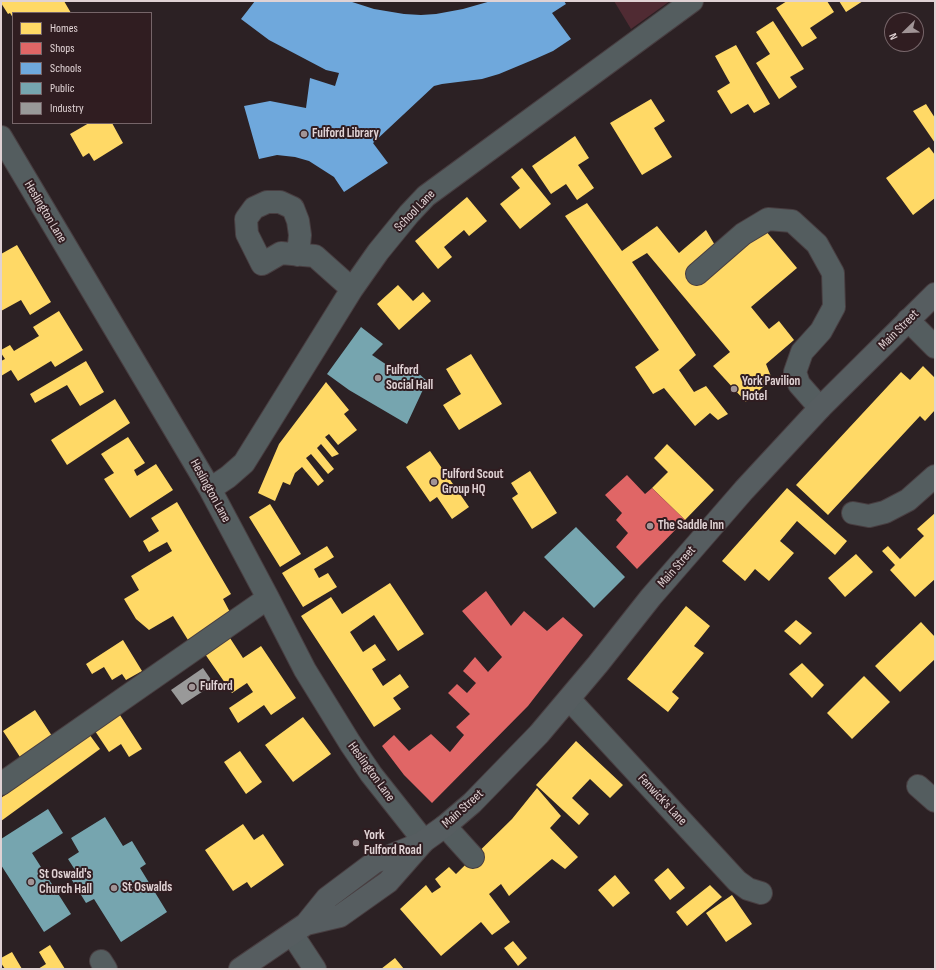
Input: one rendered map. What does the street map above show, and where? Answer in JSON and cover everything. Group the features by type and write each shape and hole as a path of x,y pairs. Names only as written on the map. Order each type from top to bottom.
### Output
{"main road":[{"name":"Main Street","path":"240,969 299,929 327,898 375,862 424,841 445,826 472,803 539,734 651,597 744,490 820,408 935,294"}],"street":[{"name":"School Lane","path":"210,489 228,477 244,463 352,288 378,252 426,196 692,1"},
{"name":"Heslington Lane","path":"1,137 210,489 305,670 350,743 380,786 424,841"},
{"path":"698,274 743,234 768,219 792,220 817,244 833,273 834,307 822,331 802,352 795,372 799,384 820,408"},
{"path":"298,254 315,256 352,288"},
{"path":"908,320 935,347"},
{"path":"853,513 869,516 885,512 908,500 935,476"},
{"path":"1,784 268,598"},
{"name":"Fenwick's Lane","path":"569,699 737,881 748,889 762,893"},
{"path":"918,786 935,801"},
{"path":"445,826 473,857"},
{"path":"299,929 315,969"}],"shaded area":[{"path":"614,1 670,1 631,29"}],"building: Homes":[{"path":"1,1 64,1 70,12 12,12 12,16 10,13 8,14"},
{"path":"787,1 827,1 834,12 810,28 817,38 802,47 776,8"},
{"path":"839,1 863,1 846,12"},
{"path":"773,21 804,69 790,77 797,87 779,99 756,63 770,54 756,32"},
{"path":"736,45 770,104 754,113 748,104 731,114 717,91 730,83 715,56"},
{"path":"651,99 665,121 654,128 672,157 642,175 610,123"},
{"path":"926,104 935,118 935,143 913,111"},
{"path":"87,124 113,124 123,143 94,161 89,153 83,157 70,134"},
{"path":"575,136 589,158 578,165 594,188 577,200 566,184 551,194 532,166"},
{"path":"929,147 935,155 935,198 913,215 886,178"},
{"path":"522,168 551,204 520,229 500,204 520,188 511,177"},
{"path":"467,197 487,221 469,236 464,230 444,247 452,257 438,269 415,241"},
{"path":"587,203 622,251 657,226 679,253 706,230 716,247 689,270 699,285 765,230 797,268 751,307 769,329 779,321 794,340 766,364 772,379 746,402 713,366 730,352 647,253 632,262 696,355 679,370 694,392 706,386 728,414 718,420 710,413 695,426 664,388 653,394 635,367 659,350 565,216"},
{"path":"17,245 51,302 30,315 21,300 1,311 1,254"},
{"path":"398,285 413,301 423,292 431,301 399,330 377,304"},
{"path":"59,311 83,350 55,367 51,361 18,381 11,370 1,376 1,361 5,359 1,353 1,350 10,345 14,351 39,336 33,327"},
{"path":"471,354 502,404 459,430 443,405 461,394 446,369"},
{"path":"86,361 104,392 80,406 67,385 35,403 30,394"},
{"path":"923,366 935,378 935,410 925,421 920,416 828,515 796,485 901,372 910,380"},
{"path":"326,382 349,410 344,414 357,430 338,445 329,434 325,437 339,454 332,457 321,444 317,448 334,469 328,474 311,454 306,458 324,481 318,486 302,467 295,473 290,485 283,482 275,501 258,493 279,444"},
{"path":"115,399 130,423 67,465 51,440"},
{"path":"128,437 145,463 134,470 137,476 156,464 173,490 130,518 104,479 114,473 101,454"},
{"path":"667,444 714,490 685,520 652,488 668,472 654,458"},
{"name":"Fulford Scout Group HQ","path":"430,451 469,507 452,519 437,497 430,502 406,467"},
{"path":"530,471 557,513 532,529 512,498 518,494 511,483"},
{"path":"787,488 847,541 835,555 797,521 780,541 794,553 769,581 755,569 745,581 722,561"},
{"path":"177,502 231,594 223,599 231,614 188,640 173,616 149,630 136,619 124,599 139,590 131,576 172,551 167,542 149,552 143,541 159,531 151,518"},
{"path":"270,504 301,554 280,567 249,517"},
{"path":"935,513 935,579 915,597 890,570 895,565 882,551 888,546 900,559 924,536 917,529"},
{"path":"327,546 334,557 314,569 319,578 328,573 337,587 303,607 282,573"},
{"path":"856,554 873,572 845,597 828,578"},
{"path":"390,583 424,634 398,651 374,615 350,632 363,652 375,644 386,660 372,669 383,686 400,674 409,687 393,698 401,709 374,727 301,616 331,597 342,614"},
{"path":"686,606 710,626 694,646 704,653 672,692 679,698 668,712 627,679"},
{"path":"796,620 812,633 800,645 784,631"},
{"path":"921,622 935,637 935,659 900,692 875,666"},
{"path":"230,638 243,658 261,646 296,698 271,715 264,705 238,723 229,708 253,692 247,683 232,693 205,654"},
{"path":"123,640 142,671 126,680 122,674 112,680 104,667 92,674 86,664"},
{"path":"802,663 824,685 812,698 789,674"},
{"path":"864,676 890,702 852,739 827,713"},
{"path":"35,710 52,736 20,757 3,731"},
{"path":"118,712 142,749 129,757 121,744 109,752 93,728"},
{"path":"303,717 331,754 293,782 265,745"},
{"path":"89,734 100,749 1,821 1,798"},
{"path":"576,741 623,785 610,798 590,779 572,798 589,814 579,825 536,785"},
{"path":"240,751 262,782 246,794 224,762"},
{"path":"537,788 561,816 550,828 578,857 565,869 552,859 509,896 501,884 489,894 510,922 492,935 481,922 441,956 400,909 426,885 432,893 441,887 435,879 449,867 456,874 512,819"},
{"path":"243,824 254,840 263,834 284,865 251,888 247,882 233,891 205,850"},
{"path":"668,868 685,888 670,900 654,880"},
{"path":"615,875 630,893 613,907 598,890"},
{"path":"710,885 722,897 687,926 676,912"},
{"path":"732,895 752,924 726,942 706,913"},
{"path":"513,941 527,958 518,966 504,948"},
{"path":"50,945 65,969 38,969 46,964 39,952"},
{"path":"12,952 22,969 5,969 1,963 1,958"},
{"path":"395,958 404,969 381,969"}],"building: Shops":[{"name":"The Saddle Inn","path":"627,475 645,494 652,488 685,520 637,569 616,547 628,533 616,520 622,513 605,495"},
{"path":"486,591 511,626 524,611 547,631 563,617 583,635 528,706 432,803 404,775 382,746 394,735 409,751 431,734 450,752 464,735 456,727 470,714 448,693 457,684 467,693 476,683 463,671 475,657 488,672 502,657 462,611"}],"building: Schools":[{"path":"255,1 349,1 374,9 421,15 463,9 491,1 564,1 566,4 552,13 571,39 553,51 499,74 482,79 434,86 373,143 388,163 344,192 334,177 309,161 295,157 277,155 259,159 244,106 270,101 306,108 310,78 335,86 339,73 326,70 269,40 241,19"}],"building: Public":[{"name":"Fulford Social Hall","path":"361,327 383,344 372,355 402,375 409,365 427,381 407,424 349,390 327,374"},
{"path":"576,527 625,577 594,608 544,557"},
{"name":"St Oswald's Church Hall","path":"48,809 63,833 32,853 71,914 44,932 1,865 1,839"},
{"name":"St Oswalds","path":"105,817 123,846 132,841 146,864 140,868 167,912 121,942 94,899 86,903 70,877 77,873 68,859 79,852 71,838"}],"building: Industry":[{"name":"Fulford","path":"203,668 214,684 182,705 171,690"}],"place":[{"name":"Fulford Library","path":"304,134"},
{"name":"Fulford Social Hall","path":"378,378"},
{"name":"York Pavilion Hotel","path":"734,389"},
{"name":"Fulford Scout Group HQ","path":"434,482"},
{"name":"The Saddle Inn","path":"650,526"},
{"name":"Fulford","path":"192,687"},
{"name":"York Fulford Road","path":"356,843"},
{"name":"St Oswald's Church Hall","path":"31,882"},
{"name":"St Oswalds","path":"114,888"}]}
